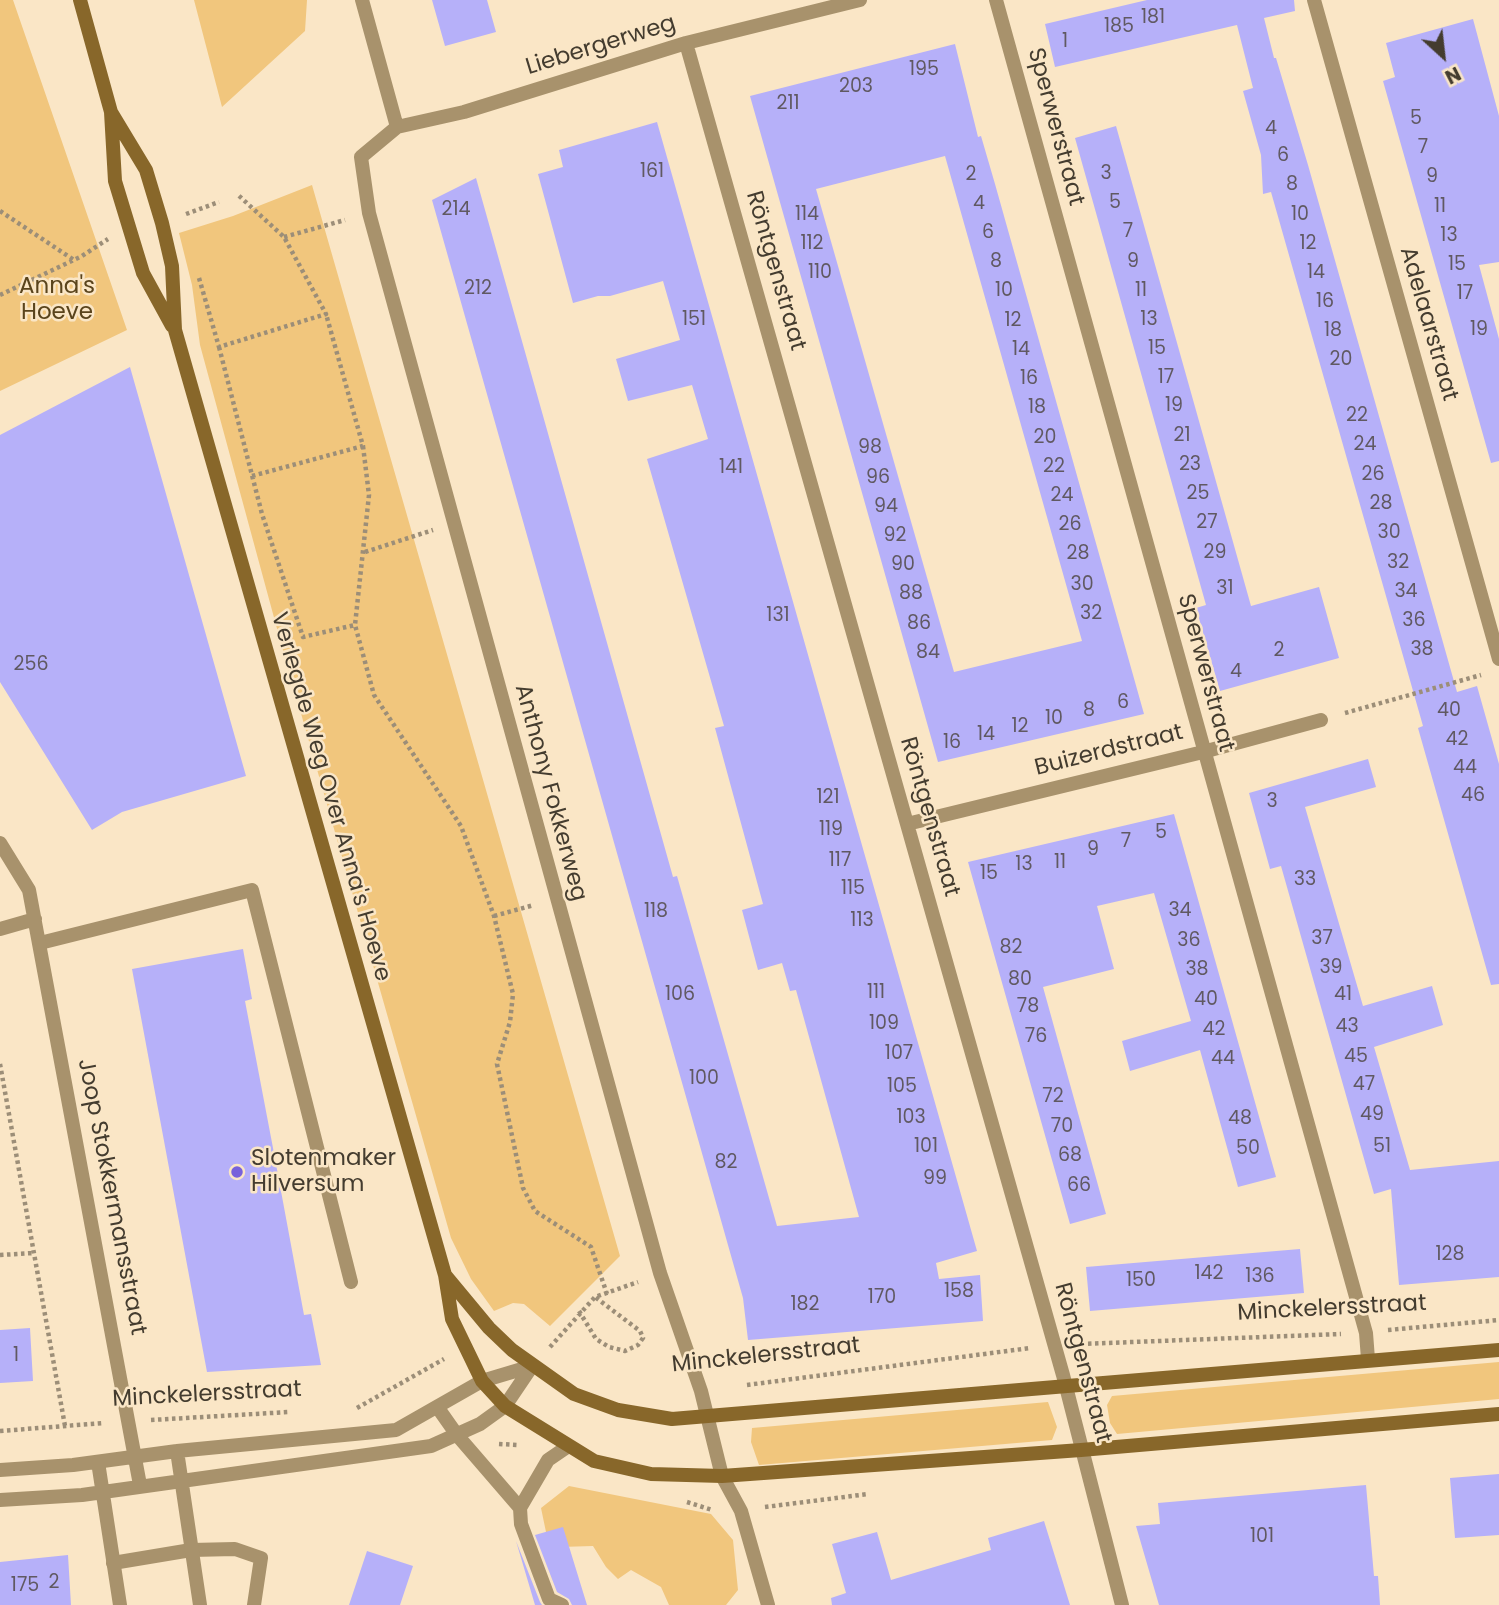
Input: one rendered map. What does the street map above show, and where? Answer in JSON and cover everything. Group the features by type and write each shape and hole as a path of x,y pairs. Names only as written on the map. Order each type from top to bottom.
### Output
{"main road":[{"name":"Verlegde Weg Over Anna's Hoeve","path":"80,0 111,112 115,181 143,273 175,330"},
{"name":"Verlegde Weg Over Anna's Hoeve","path":"111,112 146,170 162,223 172,266 175,330 444,1275 452,1319 482,1381 505,1406"},
{"name":"Verlegde Weg Over Anna's Hoeve","path":"444,1275 489,1328 532,1366"},
{"path":"532,1366 574,1394 618,1410 672,1419 1499,1350"},
{"path":"505,1406 567,1447 594,1461 651,1474 722,1476 1081,1450 1499,1414"}],"street":[{"path":"362,0 397,127"},
{"name":"Liebergerweg","path":"397,127 464,111 686,43 859,0"},
{"name":"Sperwerstraat","path":"996,0 1366,1333 1368,1359"},
{"name":"Adelaarstraat","path":"1314,0 1499,659"},
{"name":"Röntgenstraat","path":"686,43 1055,1345 1122,1605"},
{"name":"Anthony Fokkerweg","path":"397,127 361,157 369,213 555,899 660,1273 701,1391 722,1476 741,1511 768,1605"},
{"name":"Buizerdstraat","path":"907,824 1203,752 1321,720"},
{"name":"Joop Stokkermansstraat","path":"0,843 29,890 131,1422 140,1485"},
{"path":"40,943 252,890 351,1282"},
{"path":"0,929 35,919"},
{"path":"0,1470 396,1430 482,1381 532,1366"},
{"path":"0,1500 102,1492 180,1479 337,1462 430,1446 480,1424 505,1406 532,1366"},
{"path":"438,1408 457,1435 520,1508"},
{"path":"562,1605 550,1599 521,1524 520,1508 548,1460 567,1447"},
{"path":"177,1451 200,1605"},
{"path":"98,1462 120,1605"},
{"path":"113,1563 191,1550 235,1549 261,1558 254,1605"}],"path":[{"path":"237,194 284,237 326,314 363,446 369,495 365,552 355,625 374,695 461,826 494,916 513,994 510,1022 497,1064 523,1188 535,1211 591,1247 607,1294"},
{"path":"0,211 74,260"},
{"path":"284,237 369,213"},
{"path":"0,295 82,256"},
{"path":"197,268 252,476 303,638 355,625"},
{"path":"219,347 326,314"},
{"path":"252,476 363,446"},
{"path":"365,552 454,524"},
{"path":"1321,720 1486,674"},
{"path":"494,916 555,899"},
{"path":"0,1064 65,1426"},
{"path":"0,1255 34,1252"},
{"path":"549,1348 579,1311 595,1297 660,1273"},
{"path":"579,1311 596,1339 609,1347 625,1351 638,1345 643,1338 640,1331 595,1297"},
{"name":"Minckelersstraat","path":"701,1391 1055,1345 1366,1333 1499,1320"},
{"path":"541,1340 558,1353"},
{"path":"354,1410 464,1347"},
{"name":"Minckelersstraat","path":"0,1431 301,1412"}],"green space":[{"name":"Anna's Hoeve","path":"0,0 13,0 127,330 0,391"},
{"path":"194,0 307,0 305,31 222,107"},
{"path":"312,185 620,1256 550,1326 524,1304 513,1303 494,1311 471,1279 451,1238 282,647 200,345 192,285 179,233 233,216"},
{"path":"1499,1362 1499,1399 1117,1434 1110,1423 1107,1405 1112,1396"},
{"path":"1048,1402 1057,1427 1052,1440 759,1465 751,1442 752,1428"},
{"path":"569,1486 711,1514 733,1540 738,1590 726,1605 669,1605 661,1587 631,1570 618,1579 606,1567 593,1546 560,1547 546,1532 541,1508"}],"building":[{"path":"432,0 487,0 496,32 445,46"},
{"path":"1147,0 1294,0 1295,11 1264,18 1274,58 1308,165 1457,692 1477,686 1499,764 1499,984 1491,985 1418,728 1423,726 1271,192 1263,194 1261,155 1243,91 1253,88 1237,25 1055,67 1045,24"},
{"path":"1473,19 1499,116 1499,262 1479,265 1499,339 1499,461 1491,463 1383,81 1395,77 1386,43"},
{"path":"955,44 978,137 981,136 995,184 1144,714 938,762 750,96","holes":["945,156 1082,641 954,672 816,189"]},
{"path":"657,122 977,1251 936,1263 939,1279 980,1275 983,1321 748,1340 743,1298 432,200 476,178 673,877 677,876 777,1226 859,1217 796,990 790,991 782,963 758,970 742,910 763,904 715,728 724,726 647,459 708,439 692,385 628,401 616,359 680,340 663,281 573,303 538,174 563,167 559,150"},
{"path":"1116,126 1251,606 1319,587 1339,658 1220,691 1196,608 1206,605 1075,138"},
{"path":"130,367 246,776 122,812 92,830 0,682 0,435"},
{"path":"1368,759 1376,787 1305,807 1363,1006 1432,986 1443,1025 1374,1047 1410,1170 1499,1161 1499,1277 1399,1285 1391,1189 1374,1194 1281,866 1270,869 1249,793"},
{"path":"1174,814 1276,1177 1238,1187 1200,1050 1130,1071 1122,1041 1191,1021 1154,893 1097,906 1114,969 1043,987 1106,1214 1070,1224 968,862"},
{"path":"243,949 252,999 245,1001 304,1315 311,1314 321,1365 207,1372 132,969"},
{"path":"1300,1249 1304,1293 1090,1311 1086,1267"},
{"path":"30,1328 33,1381 0,1383 0,1330"},
{"path":"1499,1474 1499,1535 1455,1538 1450,1478"},
{"path":"1366,1485 1374,1576 1378,1576 1380,1605 1159,1605 1136,1526 1160,1524 1158,1503"},
{"path":"1044,1521 1070,1605 832,1605 831,1598 846,1593 832,1544 877,1532 891,1580 991,1550 988,1538"},
{"path":"563,1527 587,1605 572,1605 569,1599 557,1592 535,1535"},
{"path":"516,1541 540,1602 542,1605 535,1605"},
{"path":"367,1551 413,1566 400,1605 349,1605"},
{"path":"68,1555 71,1605 0,1605 0,1562"}],"place":[{"name":"Slotenmaker Hilversum","path":"237,1172"}]}
